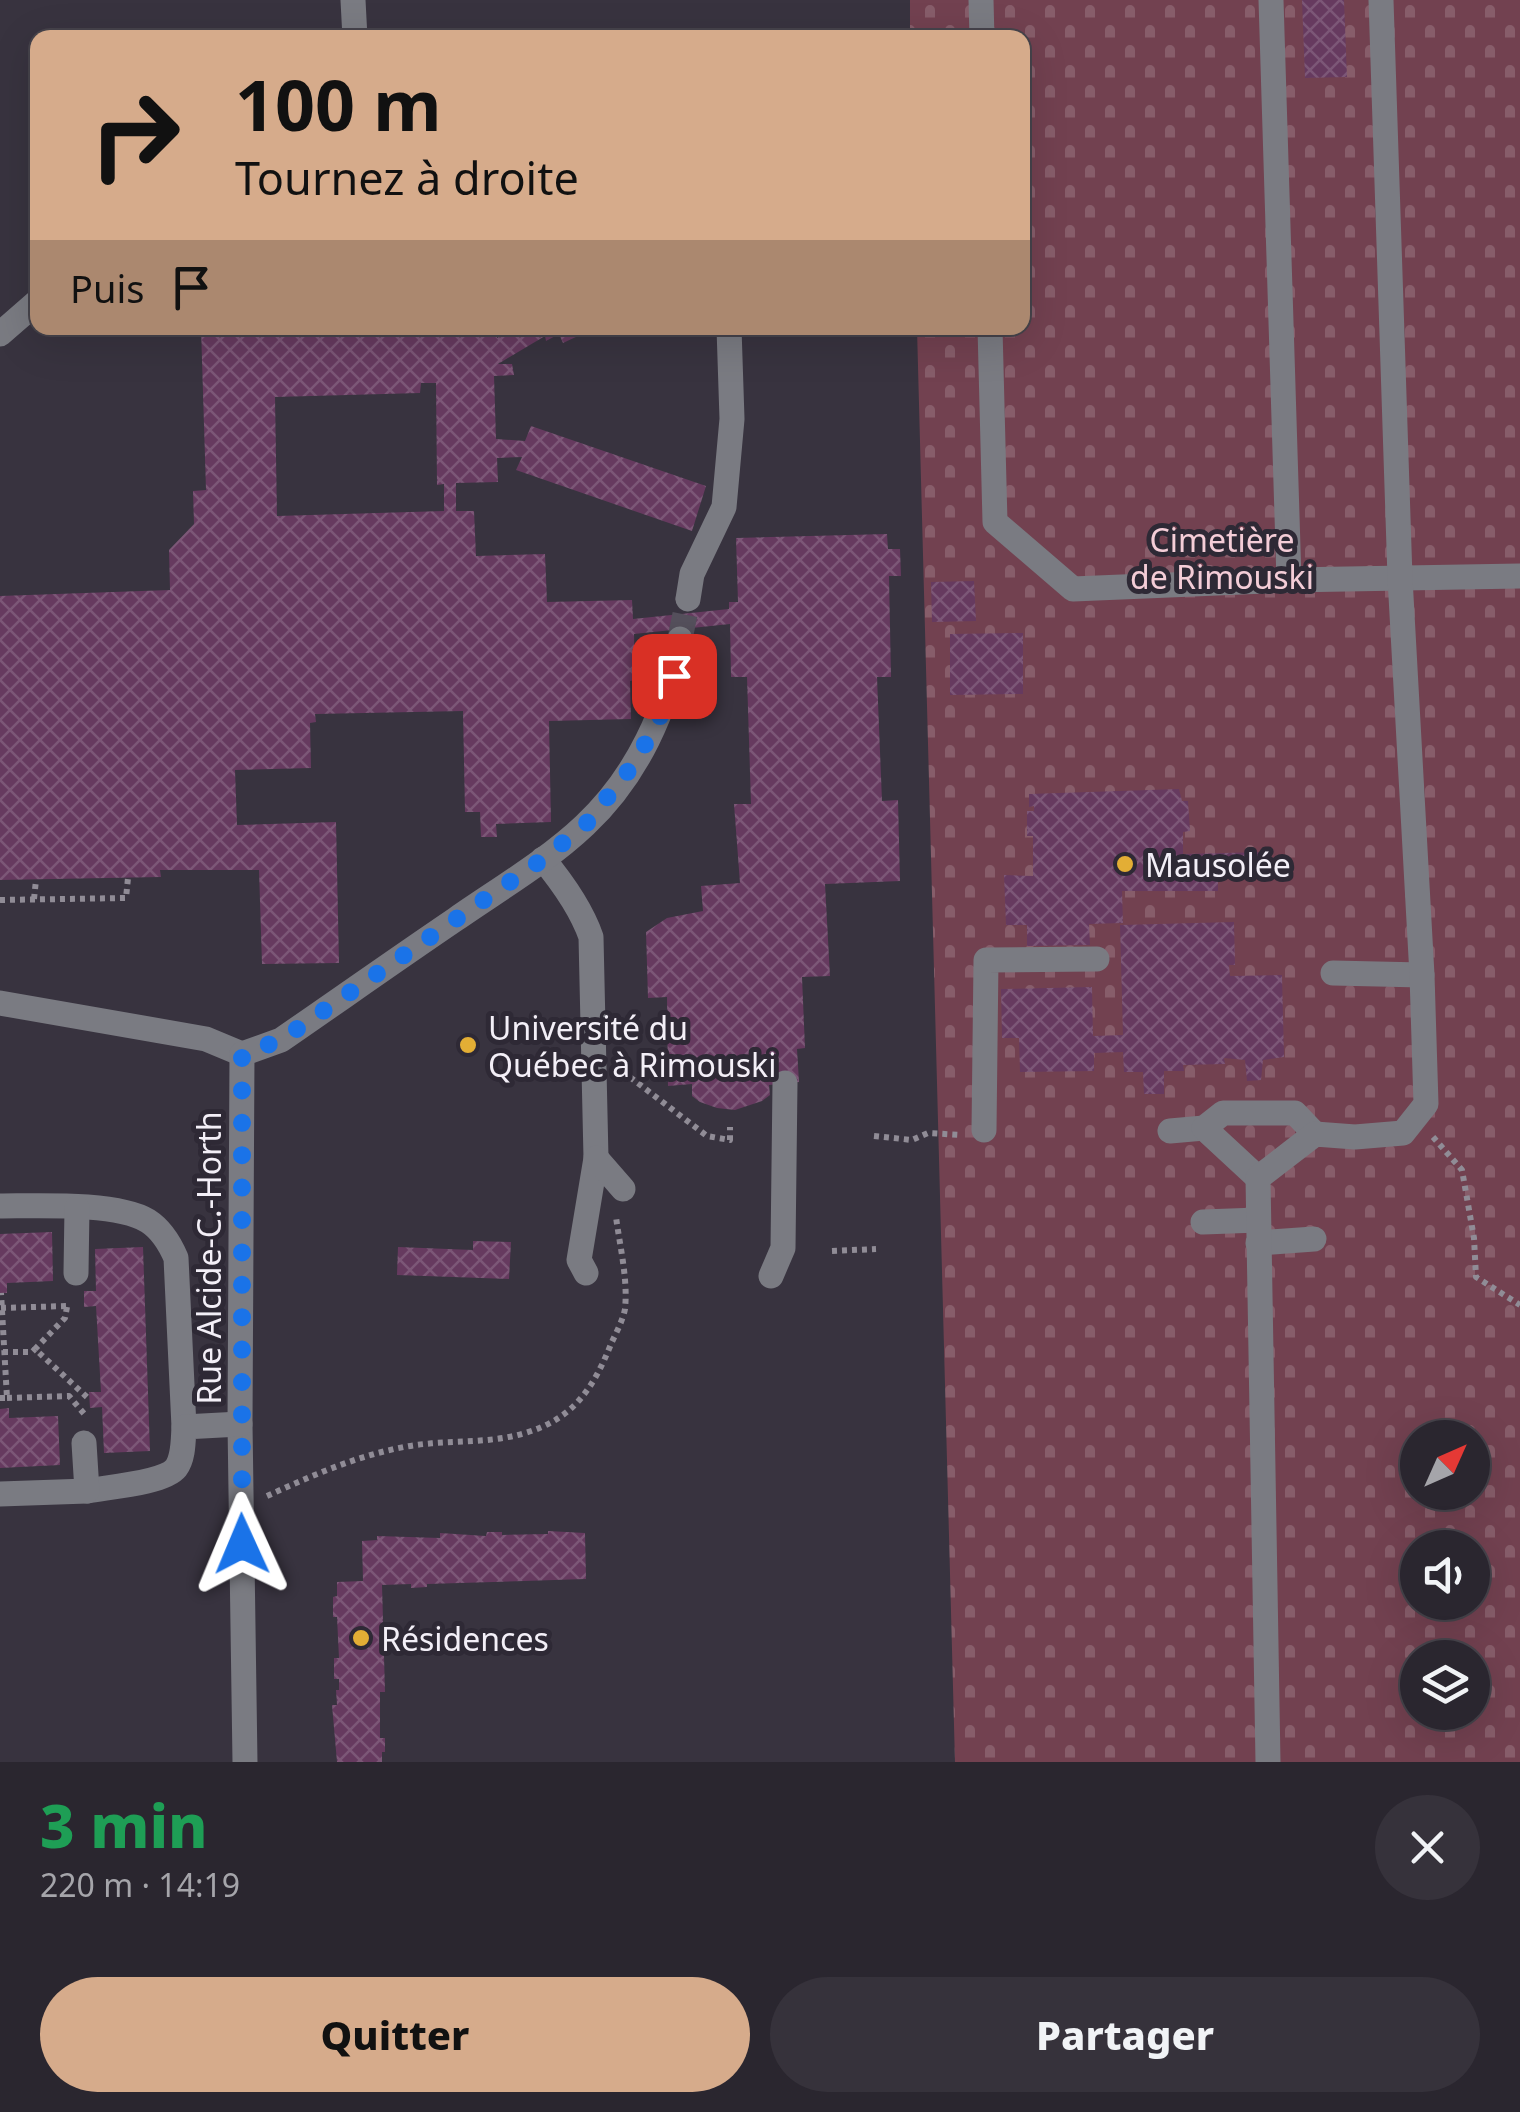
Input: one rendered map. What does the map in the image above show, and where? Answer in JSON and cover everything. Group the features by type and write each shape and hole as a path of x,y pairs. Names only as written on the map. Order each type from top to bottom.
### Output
{"street":[{"path":"353,0 355,30"},
{"path":"981,0 982,30"},
{"path":"1271,0 1290,580"},
{"path":"1258,1178 1315,1134 1403,1132 1426,1104 1400,578 1382,0"},
{"path":"0,334 30,308"},
{"path":"688,599 692,574 724,506 732,419 729,335"},
{"path":"990,335 995,522 1073,589 1520,576"},
{"path":"0,1003 206,1038 242,1054 281,1040 543,859 586,824 629,770 657,725 674,676 680,640"},
{"path":"543,859 585,918 591,937 594,1060 611,1174 579,1260 586,1273"},
{"path":"978,1133 986,960 1098,959"},
{"path":"1332,974 1422,975"},
{"name":"Rue Alcide-C.-Horth","path":"242,1054 240,1424 245,1762"},
{"path":"772,1276 782,1248 784,1083"},
{"path":"1170,1131 1204,1128 1223,1113 1295,1113 1315,1134"},
{"path":"1204,1128 1258,1178 1268,1762"},
{"path":"0,1206 94,1208 148,1221 168,1240 176,1258 184,1427 182,1455 175,1470 162,1477 87,1492 0,1494"},
{"path":"76,1273 77,1208"},
{"path":"1203,1222 1314,1239"},
{"path":"184,1427 240,1424"},
{"path":"84,1444 87,1492"}],"path":[{"path":"0,900 126,898 128,878"},
{"path":"34,899 36,880"},
{"path":"594,1060 614,1063 708,1136 730,1140 730,1127"},
{"path":"1414,1119 1462,1170 1476,1276 1520,1304"},
{"path":"874,1136 912,1140 928,1133 978,1133"},
{"path":"241,1507 308,1477 406,1446 469,1443 525,1433 556,1420 580,1402 598,1379 625,1312 611,1174"},
{"path":"832,1251 876,1249"},
{"path":"2,1352 32,1352 65,1318 73,1301 72,1281 76,1273"},
{"path":"1,1293 3,1398 69,1396 85,1412"},
{"path":"1,1308 68,1307"},
{"path":"35,1348 86,1398 84,1444"}],"green space":[{"name":"Cimetière de Rimouski","path":"910,0 1520,0 1520,1762 955,1762 917,335 1030,335 1030,30 910,30"}],"building":[{"path":"1302,0 1344,0 1347,77 1305,78"},
{"path":"201,335 497,338 557,335 546,341 545,336 498,364 512,364 514,375 494,376 496,439 525,441 531,426 706,486 692,531 516,470 522,457 497,458 498,482 456,483 456,511 474,511 476,556 545,554 547,602 632,600 633,619 729,609 729,602 738,602 736,538 887,534 888,549 900,549 901,576 889,576 891,677 877,677 882,801 898,800 900,881 825,884 830,976 802,977 805,1048 797,1049 799,1082 769,1085 770,1095 762,1101 735,1110 700,1102 692,1096 692,1084 668,1086 667,997 648,998 646,932 667,918 703,911 701,886 740,883 734,804 751,804 747,677 731,677 730,624 634,634 631,719 549,721 551,822 496,824 497,837 481,837 480,812 465,812 463,711 315,714 316,722 310,723 311,768 235,770 237,825 336,822 339,963 262,964 259,870 160,870 161,877 0,880 0,596 170,590 169,550 194,524 193,491 206,490","holes":["421,383 436,383 437,485 444,484 444,511 277,516 275,397 420,393"]},
{"path":"559,335 580,335 563,343"},
{"path":"974,581 976,621 932,622 931,582"},
{"path":"1023,633 1023,694 950,695 950,634"},
{"name":"Mausolée","path":"1179,789 1182,801 1188,801 1190,831 1183,832 1183,854 1264,852 1264,872 1218,875 1218,891 1122,891 1123,923 1089,924 1090,945 1027,946 1027,925 1006,925 1004,875 1033,876 1033,836 1027,836 1027,811 1034,811 1034,806 1029,807 1029,794"},
{"path":"1234,922 1235,965 1229,965 1230,976 1282,975 1284,1057 1263,1060 1261,1080 1247,1081 1245,1060 1224,1058 1225,1064 1183,1065 1184,1071 1164,1071 1164,1094 1144,1094 1143,1072 1124,1072 1123,1052 1094,1053 1094,1071 1020,1072 1019,1038 1002,1038 1001,989 1092,987 1093,1036 1123,1035 1120,925"},
{"path":"52,1232 53,1281 7,1283 7,1293 0,1293 0,1234"},
{"path":"473,1241 511,1242 509,1279 397,1275 398,1247 473,1250"},
{"path":"143,1247 150,1451 104,1453 102,1407 90,1408 89,1392 101,1392 96,1306 84,1307 84,1291 96,1291 95,1249"},
{"path":"9,1408 9,1418 58,1416 60,1465 0,1468 0,1409"},
{"name":"Résidences","path":"487,1532 502,1535 585,1533 586,1579 427,1584 411,1588 411,1584 382,1585 385,1692 380,1692 380,1738 385,1738 385,1752 382,1762 337,1762 332,1705 337,1705 339,1690 339,1679 334,1679 334,1658 339,1658 333,1597 337,1596 337,1582 363,1581 362,1541 377,1540 377,1536 440,1538 440,1533 486,1536"}],"tunnel":[{"path":"680,639 688,599"}],"place":[{"name":"Mausolée","path":"1125,864"},
{"name":"Université du Québec à Rimouski","path":"468,1045"},
{"name":"Résidences","path":"361,1638"}],"route":[{"path":"242,1544 242,1054 281,1040 543,859 586,824 629,770 657,725 674,676"}]}
